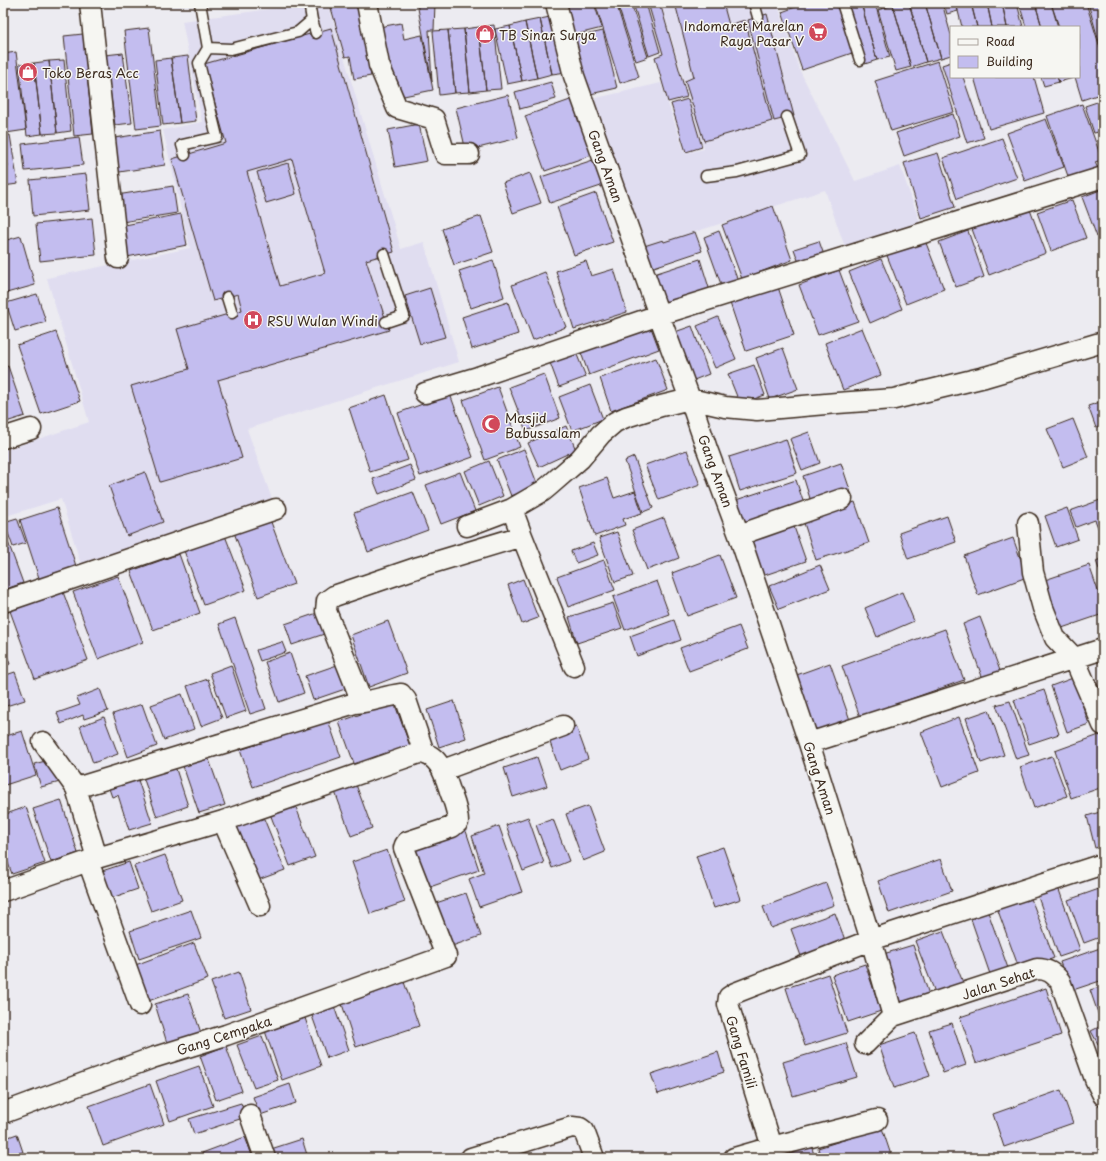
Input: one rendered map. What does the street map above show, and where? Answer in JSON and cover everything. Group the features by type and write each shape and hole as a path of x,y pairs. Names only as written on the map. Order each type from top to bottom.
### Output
{"street":[{"path":"90,3 118,258"},
{"path":"367,3 379,65 397,108 434,120 445,154 469,154"},
{"name":"Gang Aman","path":"556,3 574,76 739,536 809,743 871,940"},
{"path":"425,393 478,377 659,315 1103,177"},
{"path":"467,526 512,509 543,491 580,459 601,434 615,422 633,414 690,399 725,407 757,410 837,402 894,399 986,377 1103,342"},
{"path":"3,438 31,429"},
{"path":"739,536 842,499"},
{"path":"3,602 276,509"},
{"path":"512,509 574,666"},
{"path":"1028,523 1033,572 1043,608 1055,638 1074,658 1103,725"},
{"path":"355,703 358,699 358,692 326,611 326,605 330,599 339,594 419,567 522,536"},
{"path":"809,743 1103,649"},
{"path":"76,788 355,703 364,703 401,694 406,700 424,753"},
{"path":"3,891 93,859 223,822 419,753 424,753 432,757 443,770 563,726"},
{"path":"43,742 76,788 93,859 140,1005"},
{"name":"Gang Cempaka","path":"3,1113 152,1058 226,1035 446,956 404,848 408,842 452,827 458,822 458,813 443,770"},
{"path":"223,822 260,906"},
{"path":"865,1044 893,1016 871,940 1103,864"},
{"name":"Gang Famili","path":"772,1148 728,1004 729,997 735,993 871,940"},
{"name":"Jalan Sehat","path":"893,1016 1037,969 1045,969 1055,975 1060,981 1095,1080 1103,1094"},
{"path":"250,1114 265,1158"},
{"path":"734,1158 877,1120"},
{"path":"471,1158 572,1127 580,1128 584,1131 594,1158"}],"lane":[{"path":"185,155 182,146 217,137 199,63 208,48 200,3"},
{"path":"309,3 316,33"},
{"path":"754,3 758,17"},
{"path":"842,3 860,60"},
{"path":"208,48 231,49 298,32 312,20"},
{"path":"706,176 743,170 800,155 787,117"},
{"path":"384,254 404,316 386,322"},
{"path":"227,297 232,313"}],"shaded area":[{"name":"RSU Wulan Windi","path":"313,3 328,3 401,249 424,242 459,362 247,429 273,502 82,568 61,499 3,517 3,451 89,422 47,278 190,248 163,130 202,122 182,21"},
{"path":"661,3 777,3 800,71 855,181 900,166 922,228 846,250 825,190 642,249 588,100 661,83 685,153 704,149"}],"building":[{"path":"417,3 435,3 434,30 429,30 432,82"},
{"path":"561,3 594,3 602,28 570,36"},
{"path":"595,3 616,3 639,77 620,83"},
{"path":"617,3 631,3 648,57 636,61"},
{"path":"633,3 646,3 660,52 649,56"},
{"path":"648,3 660,3 687,97 668,102 655,57 663,54"},
{"path":"675,3 723,3 729,25 745,20 772,121 704,141 685,81 694,77"},
{"name":"Indomaret Marelan Raya Pasar V","path":"806,3 838,3 855,52 802,70 782,12"},
{"path":"848,3 861,3 877,60 865,64"},
{"path":"861,3 875,3 890,57 877,60"},
{"path":"909,3 926,62 911,67 893,5"},
{"path":"909,3 925,3 941,58 926,62"},
{"path":"925,3 942,3 950,31 950,55 941,58"},
{"path":"944,3 956,3 958,11 947,14"},
{"path":"956,3 971,3 977,26 962,26"},
{"path":"971,3 987,3 992,26 977,26"},
{"path":"987,3 1002,3 1007,26 992,26"},
{"path":"1002,3 1017,3 1023,26 1007,26"},
{"path":"1019,3 1035,3 1042,26 1026,26"},
{"path":"1035,3 1051,3 1058,26 1042,26"},
{"path":"1051,3 1086,3 1103,57 1103,93 1082,100 1075,78 1080,78 1080,26 1059,26"},
{"path":"1088,3 1103,3 1103,56"},
{"path":"893,5 911,67 896,71 878,10"},
{"path":"362,6 367,55 371,76 354,79 350,56 345,57 331,8"},
{"path":"767,14 794,116 774,121 748,20"},
{"path":"555,16 567,72 552,74 540,19"},
{"path":"540,19 552,74 537,78 525,22"},
{"path":"525,22 537,78 522,81 510,26"},
{"path":"401,23 404,39 422,35 433,90 394,98 379,27"},
{"path":"494,25 501,89 486,90 479,27"},
{"path":"510,26 522,81 507,84 495,29"},
{"path":"479,27 486,90 470,92 464,29"},
{"path":"149,28 161,126 136,129 124,31"},
{"name":"RSU Wulan Windi","path":"331,28 394,252 366,260 389,330 218,380 242,458 160,482 131,386 189,369 177,329 242,310 238,294 213,301 172,159 226,143 204,64","holes":["292,159 325,273 280,286 247,172"]},
{"path":"464,29 470,92 455,93 448,30"},
{"path":"448,30 455,93 439,95 433,31"},
{"path":"603,31 617,88 586,95 572,38"},
{"path":"83,34 93,134 74,136 64,36"},
{"path":"16,52 26,130 6,133 3,109 3,54"},
{"path":"123,53 132,123 115,125 105,55"},
{"path":"188,56 196,121 180,123 171,58"},
{"path":"171,58 180,123 163,125 155,60"},
{"path":"64,60 71,131 57,133 49,61"},
{"path":"49,61 57,133 42,134 34,63"},
{"path":"938,61 954,112 891,131 875,81"},
{"path":"950,62 950,78 963,78 984,138 967,143 942,65"},
{"path":"34,63 42,134 27,136 19,64"},
{"path":"974,78 1034,78 1044,113 989,129"},
{"path":"1041,78 1057,78 1059,82 1044,86"},
{"path":"1057,78 1073,78 1059,82"},
{"path":"551,82 556,99 520,109 515,92"},
{"path":"508,95 518,138 466,151 456,108"},
{"path":"573,99 592,155 545,171 525,116"},
{"path":"688,99 702,147 686,152 671,104"},
{"path":"1103,100 1103,131 1094,133 1085,106"},
{"path":"1082,104 1102,160 1095,162 1099,171 1070,182 1047,116"},
{"path":"953,114 960,136 904,156 896,133"},
{"path":"1046,119 1064,167 1025,181 1007,133"},
{"path":"419,124 427,161 395,167 388,130"},
{"path":"160,131 165,165 113,173 108,139"},
{"path":"10,135 18,184 3,186 3,166 8,166 3,136"},
{"path":"79,137 83,165 25,171 22,144"},
{"path":"1002,138 1017,178 957,199 943,158"},
{"path":"3,143 6,165 3,166"},
{"path":"938,153 955,207 921,218 904,163"},
{"path":"596,159 604,185 550,203 541,177"},
{"path":"288,163 296,194 266,203 257,172"},
{"path":"530,173 541,203 513,213 503,183"},
{"path":"86,174 90,210 33,216 30,180"},
{"path":"173,186 177,213 122,222 117,195"},
{"path":"1103,189 1103,234 1097,237 1082,197"},
{"path":"596,193 613,242 574,255 557,207"},
{"path":"1072,200 1086,238 1051,251 1037,212"},
{"path":"773,206 792,260 742,279 722,225"},
{"path":"1029,207 1046,253 989,275 972,229"},
{"path":"181,214 187,245 127,257 120,226"},
{"path":"481,216 493,252 454,265 442,229"},
{"path":"92,218 96,255 40,261 36,224"},
{"path":"719,231 738,281 722,287 704,237"},
{"path":"968,231 984,277 956,287 939,242"},
{"path":"695,232 702,251 648,269 641,247 663,240 664,242"},
{"path":"21,236 35,285 3,294 3,241"},
{"path":"924,238 944,289 906,304 886,253"},
{"path":"819,241 824,255 799,263 794,249"},
{"path":"700,259 710,291 665,306 654,274"},
{"path":"881,259 902,309 870,323 849,272"},
{"path":"493,260 504,297 471,308 459,271"},
{"path":"586,261 591,276 614,269 627,312 574,329 556,271"},
{"path":"839,270 858,321 818,335 799,285"},
{"path":"545,272 566,327 533,340 512,285"},
{"path":"778,287 794,335 746,351 730,303"},
{"path":"430,288 445,337 420,344 405,296"},
{"path":"37,294 46,322 15,331 6,303"},
{"path":"508,302 518,334 472,349 462,317"},
{"path":"718,317 736,359 715,368 697,326"},
{"path":"650,325 659,349 589,375 580,350"},
{"path":"692,326 709,374 689,382 672,333"},
{"path":"862,328 881,375 843,390 825,343"},
{"path":"56,332 80,401 41,414 17,345"},
{"path":"783,348 798,389 770,399 756,358"},
{"path":"575,350 586,377 559,387 549,360"},
{"path":"656,358 668,390 611,411 600,378"},
{"path":"754,365 765,395 740,404 728,374"},
{"path":"8,366 25,416 3,423 3,368"},
{"path":"544,374 560,418 526,431 509,387"},
{"path":"590,385 603,419 572,431 559,397"},
{"name":"Masjid Babussalam","path":"498,387 520,447 485,460 463,400"},
{"path":"450,394 473,457 420,476 398,413"},
{"path":"386,395 408,460 370,472 349,408"},
{"path":"1103,401 1103,425 1096,428 1088,406"},
{"path":"1073,419 1088,457 1063,467 1047,429"},
{"path":"566,426 576,450 539,467 528,443"},
{"path":"809,432 820,463 802,470 790,439"},
{"path":"786,439 797,473 740,491 729,457"},
{"path":"524,449 538,486 511,496 497,460"},
{"path":"687,450 700,485 659,500 645,465"},
{"path":"634,457 653,508 643,512 625,461"},
{"path":"489,461 503,496 479,506 465,471"},
{"path":"841,463 851,493 812,505 803,476"},
{"path":"410,465 416,480 379,494 373,479"},
{"path":"145,472 163,522 127,536 109,486"},
{"path":"460,472 475,511 441,524 426,485"},
{"path":"607,478 614,498 635,491 642,513 623,519 625,525 595,536 579,488"},
{"path":"796,480 805,507 742,528 733,501"},
{"path":"413,492 428,530 368,552 354,513"},
{"path":"1103,499 1103,540 1095,520 1076,527 1070,511"},
{"path":"855,502 869,543 816,560 803,520"},
{"path":"57,508 77,569 40,581 20,520"},
{"path":"1067,508 1078,539 1056,547 1045,516"},
{"path":"268,514 294,584 258,597 232,527"},
{"path":"947,516 956,542 908,559 899,533"},
{"path":"17,518 26,543 13,547 4,522"},
{"path":"664,518 679,558 647,570 632,530"},
{"path":"793,524 806,561 762,576 749,539"},
{"path":"4,531 23,583 3,590 3,532"},
{"path":"617,532 633,576 615,582 599,538"},
{"path":"224,533 246,590 204,605 183,548"},
{"path":"1013,538 1027,577 978,595 964,556"},
{"path":"593,543 598,555 576,563 571,551"},
{"path":"179,554 200,613 153,630 131,571"},
{"path":"720,555 736,598 687,616 672,573"},
{"path":"1103,558 1103,580 1096,561"},
{"path":"604,560 615,590 568,607 557,577"},
{"path":"820,565 830,589 779,609 769,586"},
{"path":"1089,565 1103,605 1103,614 1059,629 1042,581"},
{"path":"118,576 143,642 98,659 73,592"},
{"path":"523,579 538,618 522,624 508,585"},
{"path":"657,581 669,614 625,630 613,597"},
{"path":"63,592 88,660 35,679 10,611"},
{"path":"902,592 914,621 877,637 865,608"},
{"path":"613,603 622,628 577,643 569,617"},
{"path":"326,610 333,631 292,645 285,624"},
{"path":"980,617 1002,676 984,682 963,624"},
{"path":"235,618 266,709 250,714 219,624"},
{"path":"674,620 681,640 637,656 630,636"},
{"path":"388,621 407,673 369,687 351,635"},
{"path":"739,626 748,649 689,671 680,648"},
{"path":"945,629 964,680 860,717 842,666"},
{"path":"282,642 286,652 260,661 256,650"},
{"path":"3,644 10,664 3,667"},
{"path":"290,653 304,693 279,702 265,662"},
{"path":"343,663 351,687 313,700 305,676"},
{"path":"830,663 850,720 812,734 791,677"},
{"path":"231,665 246,711 226,718 210,673"},
{"path":"15,672 25,700 3,707 3,676"},
{"path":"1073,678 1089,724 1067,732 1051,686"},
{"path":"208,679 222,718 201,726 187,686"},
{"path":"100,689 108,711 84,719 83,715 61,724 57,713 80,705 77,698"},
{"path":"1044,690 1059,734 1029,744 1014,700"},
{"path":"182,694 194,729 164,740 151,705"},
{"path":"454,701 466,738 439,747 427,710"},
{"path":"1010,701 1029,755 1016,759 996,705"},
{"path":"394,702 410,746 355,766 339,722"},
{"path":"142,704 157,746 128,757 113,714"},
{"path":"989,710 1004,755 981,763 966,718"},
{"path":"104,717 118,754 93,763 80,726"},
{"path":"959,717 979,773 942,787 921,732"},
{"path":"328,720 341,757 253,787 240,750"},
{"path":"576,726 588,759 560,770 548,737"},
{"path":"22,731 36,775 5,785 3,778 3,737"},
{"path":"1102,734 1103,787 1071,798 1055,751"},
{"path":"206,751 225,805 199,813 181,760"},
{"path":"1052,756 1067,796 1034,808 1020,767"},
{"path":"537,757 547,786 513,797 504,768"},
{"path":"53,759 60,782 41,787 34,764"},
{"path":"174,763 188,806 157,817 142,774"},
{"path":"136,774 152,823 129,830 118,795 112,797 107,783"},
{"path":"355,782 372,828 351,836 334,789"},
{"path":"61,800 78,853 51,862 33,809"},
{"path":"294,802 315,857 290,866 269,811"},
{"path":"588,806 605,852 583,861 566,814"},
{"path":"26,807 45,863 12,874 3,849 3,815"},
{"path":"260,809 285,870 258,880 234,820"},
{"path":"1103,811 1103,846 1095,848 1087,816"},
{"path":"528,817 544,863 523,871 506,825"},
{"path":"553,819 569,861 552,868 536,825"},
{"path":"499,826 522,892 479,907 469,879 484,873 472,836"},
{"path":"465,828 479,870 427,888 413,846"},
{"path":"723,847 741,899 714,908 696,856"},
{"path":"387,850 405,902 370,914 352,862"},
{"path":"165,855 182,900 151,911 134,866"},
{"path":"941,859 952,891 889,913 878,881"},
{"path":"129,862 138,889 108,899 99,872"},
{"path":"826,883 834,905 771,928 763,907"},
{"path":"1058,887 1080,950 1059,957 1037,894"},
{"path":"1099,889 1103,901 1103,936 1084,943 1068,900"},
{"path":"466,893 481,936 452,946 436,903"},
{"path":"1030,896 1054,958 1020,971 997,908"},
{"path":"191,910 201,938 139,959 130,931"},
{"path":"988,912 1009,971 991,977 971,919"},
{"path":"835,913 845,940 801,956 791,929"},
{"path":"943,931 964,985 936,995 915,941"},
{"path":"194,943 208,979 143,1003 130,967"},
{"path":"913,945 931,1001 898,1011 880,955"},
{"path":"1103,947 1103,980 1070,991 1060,962"},
{"path":"865,964 881,1011 848,1022 832,975"},
{"path":"239,972 251,1009 224,1018 211,982"},
{"path":"828,974 847,1033 805,1046 786,988"},
{"path":"403,979 419,1026 356,1047 341,1001"},
{"path":"1103,986 1103,1014 1099,1016 1090,990"},
{"path":"1046,988 1061,1035 976,1063 960,1017"},
{"path":"188,994 201,1033 167,1043 155,1004"},
{"path":"334,1006 349,1050 327,1058 311,1013"},
{"path":"305,1018 321,1066 282,1080 265,1031"},
{"path":"952,1023 966,1065 943,1073 929,1030"},
{"path":"1103,1025 1103,1042 1098,1044 1091,1031"},
{"path":"915,1033 930,1076 894,1088 879,1045"},
{"path":"262,1036 278,1080 254,1088 237,1045"},
{"path":"846,1043 857,1077 793,1096 783,1062"},
{"path":"226,1046 242,1091 216,1100 200,1056"},
{"path":"718,1052 724,1072 658,1094 651,1074"},
{"path":"199,1066 213,1106 170,1121 156,1081"},
{"path":"150,1084 164,1124 103,1146 89,1106"},
{"path":"290,1084 296,1103 260,1115 253,1097"},
{"path":"1061,1090 1073,1123 1004,1147 993,1114"},
{"path":"241,1103 246,1117 194,1134 189,1119"},
{"path":"882,1128 892,1158 821,1158 818,1148"},
{"path":"17,1134 23,1152 3,1158 3,1139"},
{"path":"245,1137 253,1158 204,1158 202,1153"},
{"path":"302,1139 308,1158 274,1158 271,1149"},
{"path":"811,1145 815,1158 766,1158"}],"place":[{"name":"Indomaret Marelan Raya Pasar V","path":"818,32"},
{"name":"TB Sinar Surya","path":"485,34"},
{"name":"Toko Beras Acc","path":"28,72"},
{"name":"RSU Wulan Windi","path":"253,320"},
{"name":"Masjid Babussalam","path":"491,424"}]}
